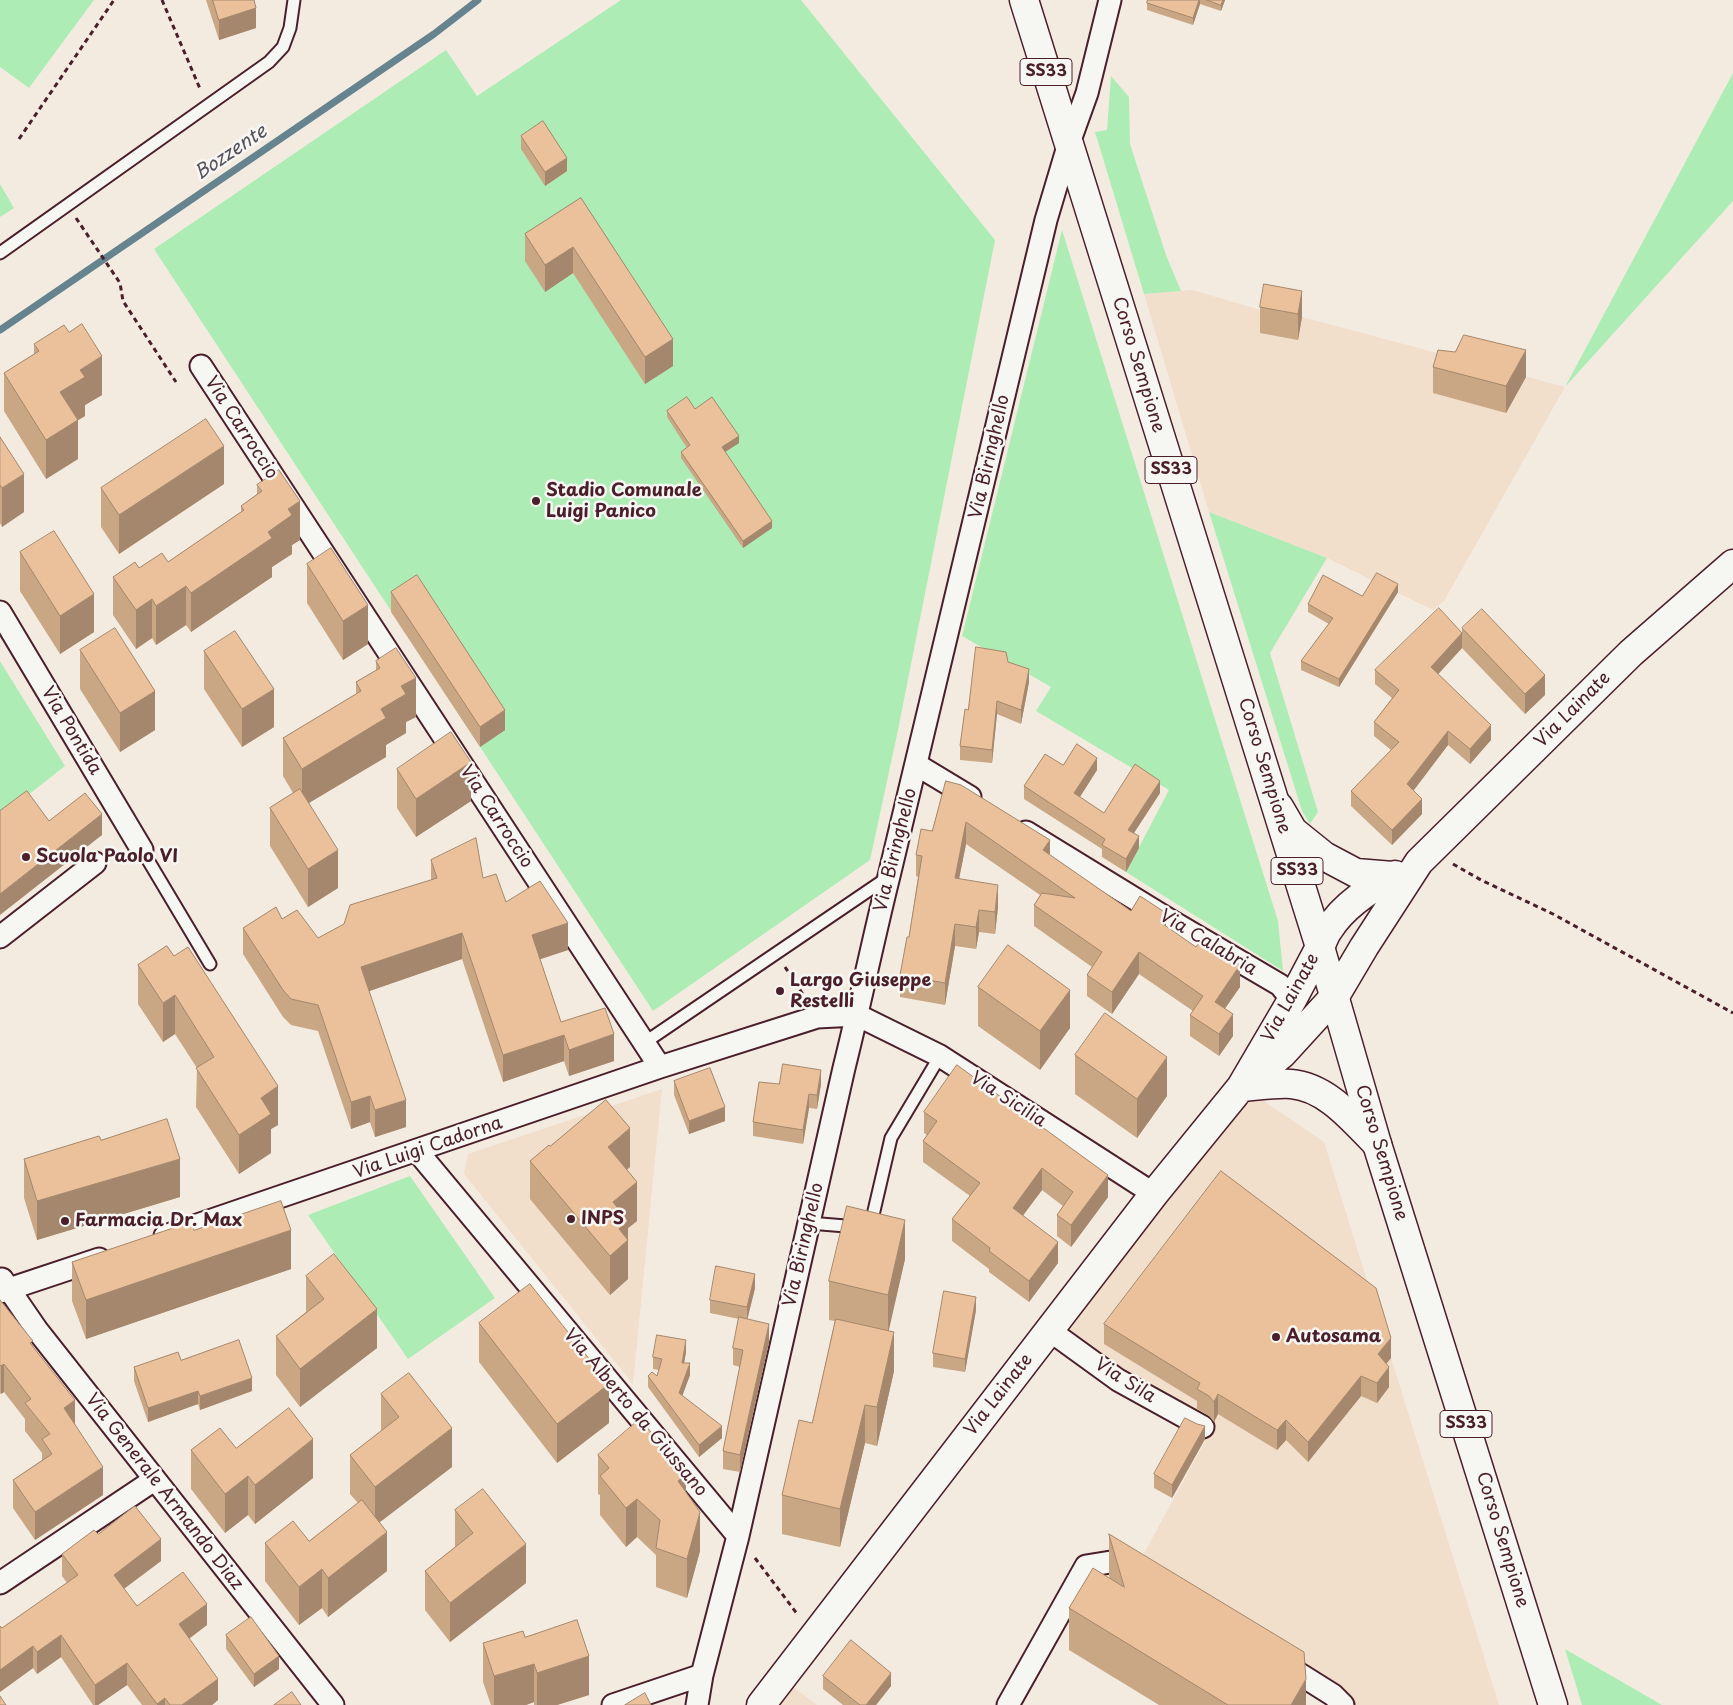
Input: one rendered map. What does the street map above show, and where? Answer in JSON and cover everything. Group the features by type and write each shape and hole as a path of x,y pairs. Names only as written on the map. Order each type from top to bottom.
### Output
{"main road":[{"name":"Corso Sempione","path":"1024,0 1320,947 1377,1144 1553,1705"},
{"name":"Via Lainate","path":"1241,1087 1282,1054 1334,996 1364,947 1426,855 1631,653 1733,564"},
{"path":"1273,796 1293,831 1324,856 1356,873 1393,876"},
{"name":"Via Lainate","path":"761,1705 1154,1194 1241,1087 1292,1000 1329,928 1346,909 1365,893 1426,855"},
{"path":"1241,1087 1290,1084 1310,1088 1327,1097 1377,1144"}],"street":[{"name":"Via Biringhello","path":"696,1705 738,1536 844,1068 1046,220 1069,143 1087,93 1110,0"},
{"name":"Via Carroccio","path":"201,366 660,1068"},
{"name":"Via Pontida","path":"0,612 142,850"},
{"path":"917,765 984,806"},
{"name":"Via Calabria","path":"1009,821 1171,921 1280,985 1292,1000"},
{"path":"0,937 95,863"},
{"name":"Via Luigi Cadorna","path":"147,1242 660,1068 817,1017 857,1015"},
{"name":"Via Sicilia","path":"857,1015 940,1056 1154,1194"},
{"name":"Via Alberto da Giussano","path":"417,1152 738,1536"},
{"path":"3,1285 119,1252"},
{"name":"Via Generale Armando Diaz","path":"3,1285 154,1480 333,1705"},
{"name":"Via Sila","path":"1049,1330 1118,1380 1203,1427"},
{"path":"0,1583 154,1480"},
{"path":"1008,1705 1086,1566 1117,1560 1150,1581"},
{"path":"1266,1653 1333,1695 1343,1705"},
{"path":"613,1705 702,1675"}],"lane":[{"path":"0,253 269,62 283,47 290,28 294,0"},
{"path":"142,850 210,964"},
{"path":"644,1043 889,877"},
{"path":"809,1223 870,1228 891,1138 940,1056"}],"path":[{"path":"19,139 114,0"},
{"path":"162,0 207,105"},
{"path":"68,205 120,283 123,302 176,382"},
{"path":"1426,855 1553,914 1733,1013"},
{"path":"776,954 817,1017"},
{"path":"738,1536 814,1636"}],"shaded area":[{"path":"1192,290 1264,311 1302,317 1565,387 1444,601 1433,610 1327,558 1209,512 1144,294"},
{"path":"662,1089 633,1384 464,1174 468,1154"},
{"path":"1249,1091 1324,1142 1499,1705 1349,1705 1136,1568 1209,1434 1058,1329"},
{"path":"788,1683 817,1705 771,1705"}],"green space":[{"path":"0,0 94,0 29,88 0,67"},
{"name":"Stadio Comunale Luigi Panico","path":"621,0 801,0 995,240 897,735 870,860 653,1011 154,249 446,50 477,96"},
{"path":"1733,73 1733,201 1565,387"},
{"path":"1111,76 1129,97 1130,144 1166,255 1181,291 1144,294 1095,132 1107,130"},
{"path":"0,184 14,208 0,217"},
{"path":"1062,230 1278,921 1283,971 1126,872 1169,790 1036,711 1051,687 962,636"},
{"path":"1209,512 1327,558 1270,653 1318,812 1310,824 1302,811"},
{"path":"0,661 65,766 0,817"},
{"path":"410,1176 495,1298 408,1359 308,1215"},
{"path":"1565,1649 1662,1705 1582,1705"}],"building":[{"path":"213,0 254,0 256,8 219,20"},
{"path":"1148,0 1199,0 1193,18 1147,3"},
{"path":"1207,0 1223,0 1221,5"},
{"path":"543,121 567,158 545,172 521,136"},
{"path":"581,198 673,339 645,357 573,247 545,265 525,234"},
{"path":"1264,284 1302,291 1298,314 1260,307"},
{"path":"82,324 102,356 80,370 85,377 60,392 78,420 46,440 4,373 39,351 34,344 64,325 69,332"},
{"path":"1464,335 1526,350 1506,386 1433,367 1438,350 1455,352"},
{"path":"687,397 695,409 712,397 739,436 722,447 772,521 743,541 681,452 690,445 667,411"},
{"path":"206,419 224,446 119,515 101,488"},
{"path":"0,437 24,474 2,488 0,485"},
{"path":"279,470 300,501 288,509 292,515 268,532 272,538 191,593 186,586 156,606 152,599 136,610 113,577 135,562 139,568 162,553 168,562 244,510 241,506 262,491 257,485"},
{"path":"54,531 94,594 60,616 20,552"},
{"path":"331,548 368,605 343,621 307,564"},
{"path":"1377,573 1398,584 1339,679 1301,661 1333,618 1308,604 1323,575 1362,596"},
{"path":"417,575 505,710 480,727 391,592"},
{"path":"1439,608 1462,633 1431,667 1491,725 1470,749 1448,731 1407,784 1422,799 1392,830 1351,791 1399,742 1374,722 1399,690 1375,670"},
{"path":"1482,609 1545,675 1525,694 1462,628"},
{"path":"115,628 155,691 120,713 80,650"},
{"path":"235,631 274,689 242,709 204,651"},
{"path":"976,647 1006,652 1008,662 1029,669 1021,710 997,701 992,750 960,746 965,709 968,710"},
{"path":"396,648 416,678 401,686 406,694 381,709 386,718 302,769 283,738 361,691 356,682 380,668 376,661"},
{"path":"451,732 471,762 416,799 397,769"},
{"path":"1077,744 1097,758 1074,793 1104,813 1135,764 1160,781 1128,830 1139,836 1126,859 1102,845 1105,839 1024,786 1045,754 1063,765"},
{"path":"946,781 961,785 1050,840 1043,850 1131,911 1140,896 1166,913 1160,922 1196,947 1201,939 1240,965 1215,1002 1233,1014 1219,1034 1190,1015 1203,996 1139,952 1112,992 1087,975 1102,952 1034,905 1042,893 1075,898 966,822 955,878 998,885 995,912 979,910 976,927 955,924 945,983 900,975 907,937 909,937 922,856 916,855 921,829 932,831"},
{"path":"300,789 338,850 308,869 270,808"},
{"path":"27,791 49,821 85,793 102,814 0,894 0,811"},
{"path":"476,838 483,878 496,874 506,902 540,881 568,923 532,935 561,1022 605,1008 614,1034 569,1050 564,1035 503,1055 462,933 361,967 406,1100 375,1110 370,1096 351,1102 318,1005 291,999 283,990 243,928 276,907 282,919 297,910 318,938 344,924 350,905 437,878 431,860"},
{"path":"1008,945 1070,990 1040,1031 978,987"},
{"path":"167,946 174,956 188,947 278,1086 261,1098 271,1114 239,1135 196,1068 214,1057 175,995 163,1003 138,965"},
{"path":"1105,1013 1167,1057 1137,1099 1075,1055"},
{"path":"783,1064 821,1070 817,1095 809,1094 803,1130 753,1122 759,1082 779,1084"},
{"path":"957,1065 1108,1175 1071,1225 1057,1215 1073,1192 1042,1168 1013,1208 1058,1242 1029,1281 989,1251 990,1248 952,1219 980,1183 923,1141 937,1121 924,1112"},
{"path":"710,1068 725,1107 689,1121 674,1081"},
{"path":"606,1100 630,1128 608,1147 637,1182 613,1202 628,1221 619,1229 628,1240 610,1256 530,1161"},
{"path":"167,1119 180,1159 37,1201 24,1159 99,1136 101,1140"},
{"path":"1221,1171 1376,1288 1391,1338 1378,1354 1389,1367 1377,1383 1361,1376 1308,1442 1286,1420 1277,1430 1218,1394 1214,1402 1209,1396 1197,1389 1200,1383 1104,1324"},
{"path":"281,1201 291,1230 86,1300 72,1262 191,1222 194,1230"},
{"path":"847,1206 905,1220 888,1295 829,1281"},
{"path":"334,1254 377,1309 300,1369 276,1336 324,1299 306,1276"},
{"path":"716,1266 755,1274 747,1307 710,1300"},
{"path":"530,1284 609,1384 557,1424 479,1323"},
{"path":"944,1291 976,1297 965,1359 933,1353"},
{"path":"0,1300 33,1341 30,1343 75,1400 64,1408 103,1467 35,1512 13,1480 52,1454 42,1439 50,1434 25,1403 31,1399 4,1364 0,1365"},
{"path":"739,1317 769,1324 740,1455 723,1451 743,1350 733,1348"},
{"path":"836,1319 894,1332 877,1407 865,1405 840,1509 782,1495 799,1420 812,1423"},
{"path":"657,1335 686,1340 682,1363 690,1363 679,1393 722,1426 699,1445 648,1376 652,1372 657,1376 662,1359 653,1357"},
{"path":"239,1340 252,1378 200,1396 198,1391 148,1408 134,1367 178,1352 181,1360"},
{"path":"409,1373 452,1428 375,1487 350,1455 399,1417 381,1394"},
{"path":"289,1408 313,1439 255,1485 248,1476 225,1494 191,1450 220,1428 236,1448"},
{"path":"1185,1418 1205,1426 1172,1485 1154,1474"},
{"path":"640,1419 686,1474 678,1481 700,1512 687,1559 656,1548 660,1520 637,1499 626,1508 600,1476 609,1468 598,1455"},
{"path":"483,1489 526,1544 450,1603 425,1571 473,1533 455,1510"},
{"path":"362,1500 387,1532 328,1578 322,1569 299,1587 265,1543 293,1521 309,1541"},
{"path":"135,1506 161,1539 114,1575 137,1606 183,1572 207,1604 179,1624 218,1679 182,1705 170,1705 165,1698 157,1704 127,1663 95,1685 61,1635 37,1652 33,1646 0,1670 0,1626 2,1628 78,1575 62,1554 94,1530 98,1534"},
{"path":"1109,1534 1304,1652 1306,1679 1291,1705 1228,1705 1069,1608 1093,1568 1124,1587"},
{"path":"251,1617 279,1656 254,1674 226,1635"},
{"path":"577,1620 589,1656 537,1673 534,1664 494,1676 483,1643 523,1631 525,1637"},
{"path":"851,1640 891,1673 866,1705 860,1705 823,1676"},
{"path":"292,1692 301,1705 274,1705"},
{"path":"645,1693 651,1705 625,1705"},
{"path":"0,1696 6,1705 0,1705"}],"waterway":[{"name":"Bozzente","path":"0,330 434,34 478,0"}],"place":[{"name":"Stadio Comunale Luigi Panico","path":"536,501"},
{"name":"Scuola Paolo VI","path":"26,857"},
{"name":"Largo Giuseppe Restelli","path":"780,991"},
{"name":"INPS","path":"571,1219"},
{"name":"Farmacia Dr. Max","path":"65,1221"},
{"name":"Autosama","path":"1276,1337"}]}
